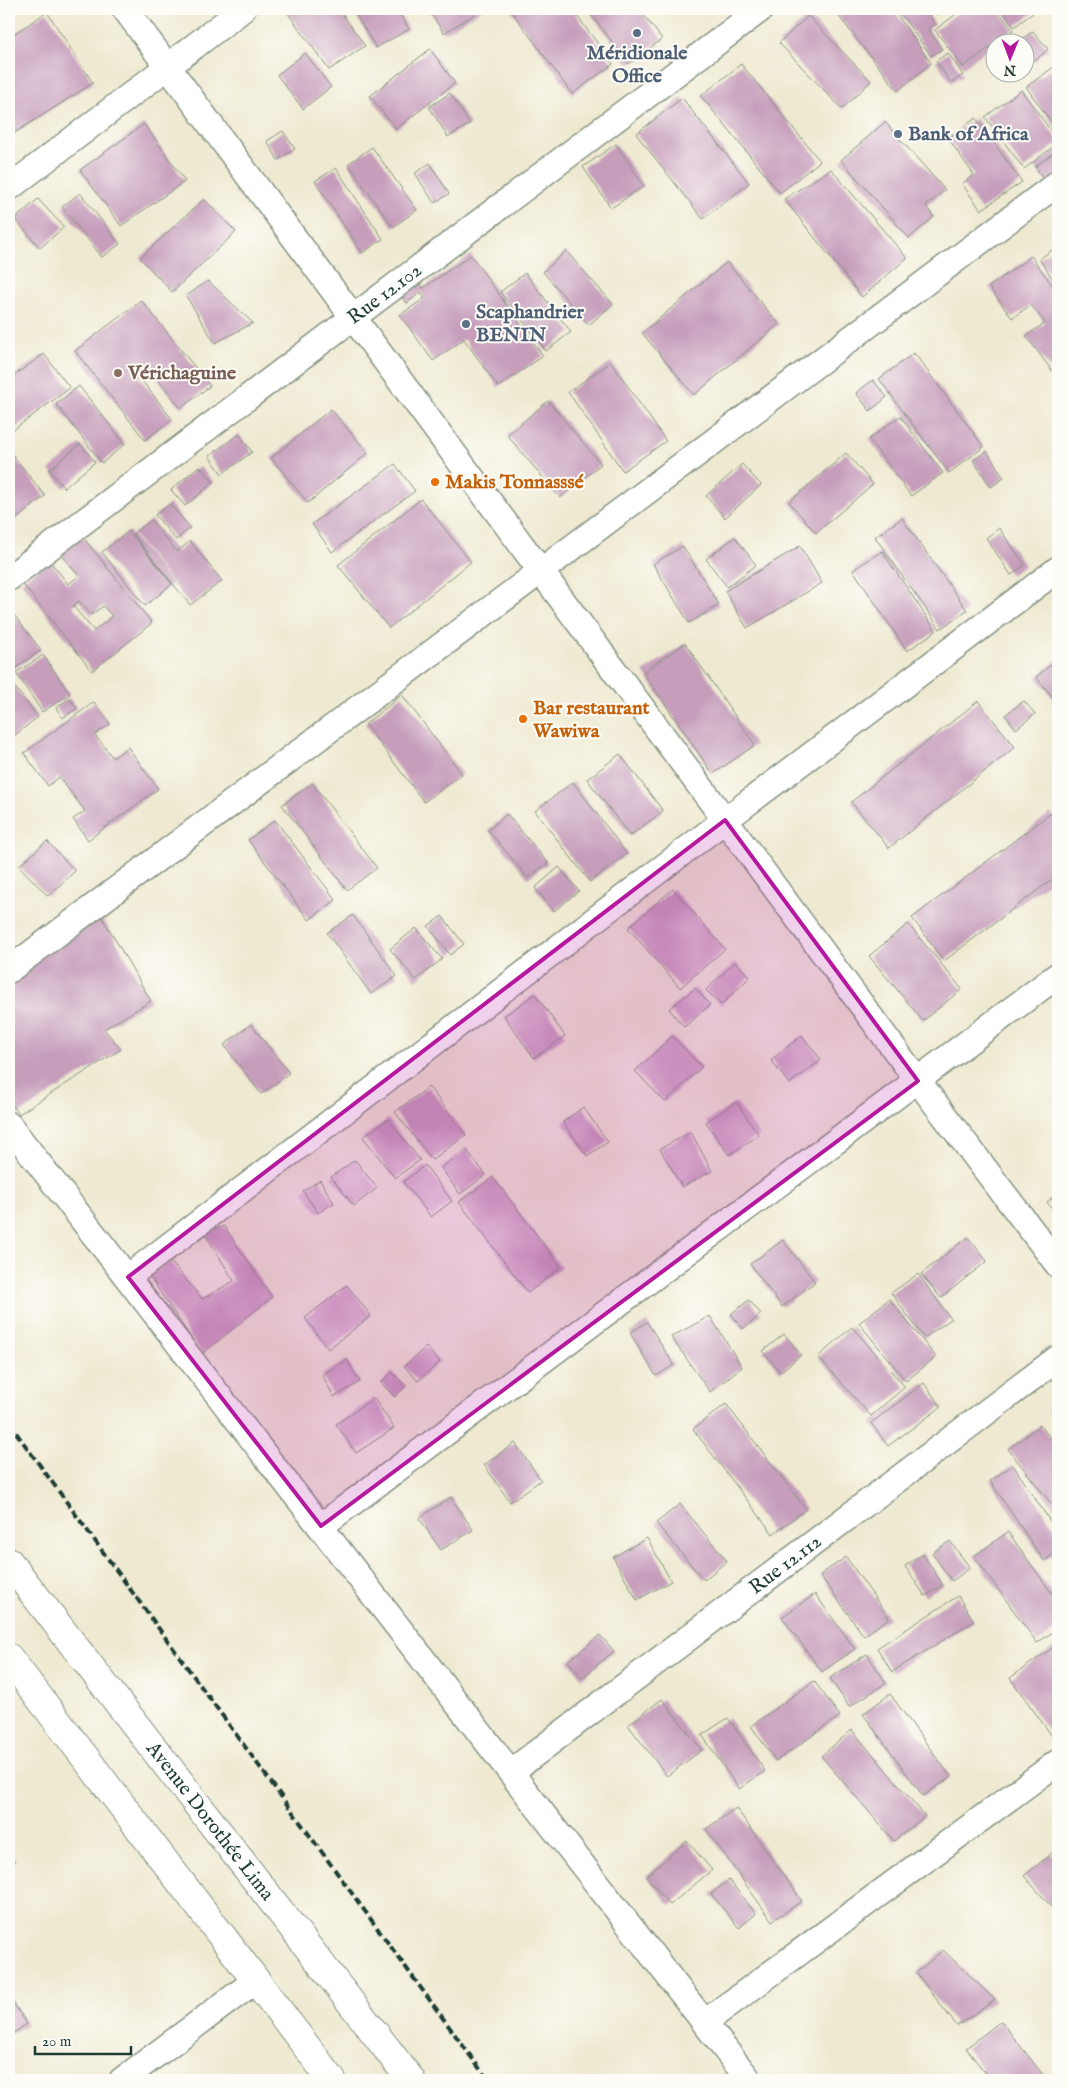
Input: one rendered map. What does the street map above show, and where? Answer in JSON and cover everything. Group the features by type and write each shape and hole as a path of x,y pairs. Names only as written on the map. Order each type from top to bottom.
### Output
{"main road":[{"name":"Avenue Dorothée Lima","path":"9,1562 410,2080"},
{"path":"9,1658 332,2080"}],"street":[{"path":"125,9 918,1082 1058,1265"},
{"path":"9,188 243,9"},
{"name":"Rue 12.102","path":"9,578 761,9"},
{"path":"9,970 1058,183"},
{"path":"128,1277 725,820 1058,569"},
{"path":"321,1526 918,1082 1058,975"},
{"path":"9,1125 706,2022 749,2080"},
{"name":"Rue 12.112","path":"511,1772 1058,1358"},
{"path":"706,2022 1058,1762"},
{"path":"122,2080 255,1981"}],"highlighted area":[{"path":"725,820 918,1081 321,1526 128,1277"}],"building":[{"path":"285,9 339,9 365,46 329,70"},
{"path":"352,9 397,9 409,29 376,48"},
{"path":"428,9 483,9 444,33"},
{"path":"510,9 572,9 613,64 572,94"},
{"path":"587,9 639,9 662,39 629,64"},
{"path":"844,9 893,9 931,63 898,91 837,14"},
{"path":"897,9 925,9 935,24 928,29 942,49 931,56"},
{"path":"932,9 946,9 937,15"},
{"path":"963,9 996,9 1013,30 1010,32 984,32 984,51 963,67 935,30"},
{"path":"1001,9 1030,9 1033,13 1014,27"},
{"path":"47,12 93,83 13,134 9,128 9,37"},
{"path":"808,16 871,81 842,109 779,43"},
{"path":"1034,32 1048,49 1035,61 1034,60"},
{"path":"430,49 455,83 396,129 370,96"},
{"path":"305,53 331,87 303,109 277,75"},
{"path":"948,53 963,75 951,83 936,61"},
{"path":"741,64 820,161 780,193 701,96"},
{"path":"1058,64 1058,131 1026,87"},
{"path":"1021,90 1058,140 1058,143 1024,169 985,117"},
{"path":"450,93 470,124 448,137 429,107"},
{"path":"682,98 749,183 703,219 636,134"},
{"path":"976,118 1022,182 981,210 962,184 974,175 948,138"},
{"path":"885,122 945,190 926,206 934,217 909,238 841,160"},
{"path":"144,124 185,181 121,226 80,170"},
{"path":"283,131 295,149 278,160 267,141"},
{"path":"616,144 644,186 611,208 583,167"},
{"path":"372,147 417,210 393,227 348,164"},
{"path":"1058,149 1058,181 1050,187 1035,167"},
{"path":"430,163 449,194 434,203 415,173"},
{"path":"336,168 383,239 362,253 315,181"},
{"path":"831,169 907,258 862,297 784,199"},
{"path":"80,193 120,244 102,257 62,207"},
{"path":"38,199 64,227 40,248 15,219"},
{"path":"204,199 236,232 172,292 140,258"},
{"path":"1058,246 1058,286 1039,259"},
{"path":"566,251 613,304 589,325 543,272"},
{"path":"471,255 543,356 498,387 464,339 433,361 400,315 425,298 421,292 407,303 401,295 420,283 423,288"},
{"path":"1031,256 1058,293 1058,368 1053,372 1026,336 1045,323 1031,305 1012,318 989,287"},
{"path":"727,262 779,324 694,395 642,333"},
{"path":"525,273 571,332 546,351 500,292"},
{"path":"208,281 253,323 215,343 186,296"},
{"name":"Vérichaguine","path":"141,300 210,386 181,408 149,369 139,377 172,419 145,440 75,351"},
{"path":"914,353 984,447 949,473 879,379"},
{"path":"44,354 70,388 13,430 9,425 9,379"},
{"path":"611,362 666,441 623,471 568,392"},
{"path":"873,380 887,397 870,411 856,393"},
{"path":"79,386 125,444 102,463 56,404"},
{"path":"548,401 601,464 560,498 507,435"},
{"path":"331,409 368,453 308,503 271,458"},
{"path":"900,416 943,473 911,496 869,439"},
{"path":"239,434 252,452 222,474 209,456"},
{"path":"80,444 95,462 64,488 49,470"},
{"path":"9,450 45,496 9,525"},
{"path":"987,451 1004,478 991,487 973,460"},
{"path":"846,453 873,484 816,533 789,502"},
{"path":"395,464 415,491 332,552 312,524"},
{"path":"742,464 761,485 725,518 706,496"},
{"path":"199,466 214,482 185,506 171,490"},
{"path":"421,499 471,562 389,628 338,565"},
{"path":"170,504 190,528 176,540 155,515"},
{"path":"902,518 967,610 940,629 875,537"},
{"path":"151,520 177,552 190,541 222,581 190,605 133,534"},
{"path":"999,528 1025,565 1011,575 986,538"},
{"path":"129,531 172,584 145,606 102,552"},
{"path":"82,536 152,623 92,671 21,582 49,560 68,584 79,576 60,553","holes":["79,601 91,615 103,606 112,616 94,631 73,606"]},
{"path":"735,537 756,565 727,587 706,559"},
{"path":"683,546 719,605 689,623 653,564"},
{"path":"800,546 822,583 747,628 725,591"},
{"path":"882,551 936,631 907,651 853,570"},
{"path":"11,611 41,650 9,673 9,613"},
{"path":"685,643 755,745 713,774 643,672"},
{"path":"43,655 70,694 42,712 16,673"},
{"path":"1058,659 1058,704 1036,677"},
{"path":"9,680 38,717 11,738 9,735"},
{"path":"402,695 462,774 424,802 365,724"},
{"path":"69,698 77,708 63,718 56,708"},
{"path":"978,701 1015,747 889,848 851,802"},
{"path":"1024,701 1035,714 1016,729 1005,715"},
{"path":"94,702 110,724 95,735 113,758 128,747 158,789 88,840 73,819 85,811 59,777 48,786 24,753"},
{"path":"620,754 663,811 630,836 587,779"},
{"path":"573,782 627,854 590,882 535,811"},
{"path":"312,783 377,868 347,890 282,805"},
{"path":"1051,813 1058,823 1058,875 944,961 912,918"},
{"path":"507,814 548,863 528,878 488,830"},
{"path":"275,820 336,900 309,920 248,840"},
{"path":"47,841 75,871 48,896 19,866"},
{"path":"559,867 579,891 554,911 535,888"},
{"path":"673,889 725,949 680,988 628,928"},
{"path":"95,905 151,1001 104,1029 121,1049 19,1114 9,1101 9,973"},
{"path":"353,915 397,976 371,994 327,933"},
{"path":"442,916 464,944 450,955 428,926"},
{"path":"908,924 962,989 923,1021 869,956"},
{"path":"416,928 442,959 416,980 390,949"},
{"path":"735,962 750,977 721,1005 706,990"},
{"path":"695,988 710,1005 684,1027 669,1009"},
{"path":"535,994 565,1036 534,1058 504,1016"},
{"path":"251,1024 289,1073 261,1094 224,1045"},
{"path":"802,1035 821,1060 789,1084 771,1060"},
{"path":"672,1036 702,1067 665,1102 635,1071"},
{"path":"429,1087 466,1135 432,1160 395,1112"},
{"path":"736,1102 759,1135 729,1155 706,1122"},
{"path":"583,1107 608,1142 587,1156 563,1122"},
{"path":"388,1119 420,1160 395,1178 363,1137"},
{"path":"691,1132 712,1171 682,1187 660,1149"},
{"path":"466,1149 486,1175 460,1194 441,1168"},
{"path":"355,1160 377,1188 354,1206 331,1177"},
{"path":"425,1165 452,1201 431,1217 403,1182"},
{"path":"493,1177 561,1267 528,1293 459,1202"},
{"path":"320,1180 334,1203 318,1213 303,1191"},
{"path":"1058,1193 1058,1216 1047,1202"},
{"path":"224,1226 272,1297 202,1354 148,1274 171,1262 202,1299 234,1281 204,1232"},
{"path":"968,1237 987,1261 941,1298 921,1274"},
{"path":"783,1240 815,1282 782,1307 750,1264"},
{"path":"918,1274 951,1319 924,1338 891,1293"},
{"path":"347,1285 371,1316 328,1349 305,1318"},
{"path":"889,1299 936,1357 906,1381 859,1323"},
{"path":"749,1300 761,1314 743,1329 731,1314"},
{"path":"710,1316 742,1367 710,1392 671,1337"},
{"path":"647,1322 674,1365 656,1376 630,1333"},
{"path":"852,1327 905,1387 871,1416 818,1357"},
{"path":"784,1334 801,1355 780,1372 763,1351"},
{"path":"426,1347 440,1362 418,1381 404,1366"},
{"path":"347,1360 360,1382 334,1397 322,1375"},
{"path":"392,1372 406,1386 395,1397 381,1383"},
{"path":"924,1383 941,1407 888,1446 871,1423"},
{"path":"374,1398 394,1428 356,1453 336,1424"},
{"path":"726,1404 806,1509 773,1534 693,1429"},
{"path":"1058,1404 1058,1419 1051,1409"},
{"path":"1040,1425 1058,1447 1058,1512 1008,1449"},
{"path":"515,1443 541,1480 510,1502 484,1465"},
{"path":"1013,1465 1058,1533 1058,1551 1044,1561 990,1481"},
{"path":"451,1497 473,1530 441,1550 419,1518"},
{"path":"680,1504 727,1561 704,1580 656,1523"},
{"path":"1008,1532 1058,1602 1058,1628 1037,1643 974,1556"},
{"path":"647,1538 671,1581 637,1600 613,1557"},
{"path":"950,1541 970,1568 952,1581 932,1553"},
{"path":"923,1554 943,1585 925,1596 905,1566"},
{"path":"846,1557 889,1618 864,1636 820,1575"},
{"path":"815,1594 855,1649 822,1672 782,1617"},
{"path":"958,1596 974,1621 892,1672 877,1648"},
{"path":"600,1635 614,1651 582,1678 568,1661"},
{"path":"1058,1644 1058,1731 1052,1736 1010,1678"},
{"path":"867,1654 886,1683 849,1707 830,1678"},
{"path":"814,1681 840,1716 776,1761 751,1726"},
{"path":"890,1694 951,1777 923,1796 863,1714"},
{"path":"662,1699 702,1750 667,1776 628,1725"},
{"path":"728,1718 765,1771 739,1789 702,1735"},
{"path":"852,1730 925,1816 894,1841 821,1756"},
{"path":"736,1808 802,1901 772,1921 706,1829"},
{"path":"687,1841 712,1870 670,1905 646,1876"},
{"path":"9,1853 15,1862 9,1867"},
{"path":"1052,1853 1058,1860 1058,1914 1024,1876"},
{"path":"729,1880 756,1914 739,1928 711,1894"},
{"path":"943,1950 995,2000 957,2026 916,1973"},
{"path":"9,1996 27,2024 9,2036"},
{"path":"1001,2021 1047,2080 991,2080 966,2048"}],"railway":[{"path":"9,1423 488,2080"}],"place":[{"name":"Méridionale Office","path":"637,33"},
{"name":"Bank of Africa","path":"898,134"},
{"name":"Scaphandrier BENIN","path":"466,324"},
{"name":"Vérichaguine","path":"118,373"},
{"name":"Makis Tonnasssé","path":"435,482"},
{"name":"Bar restaurant Wawiwa","path":"523,719"}]}
